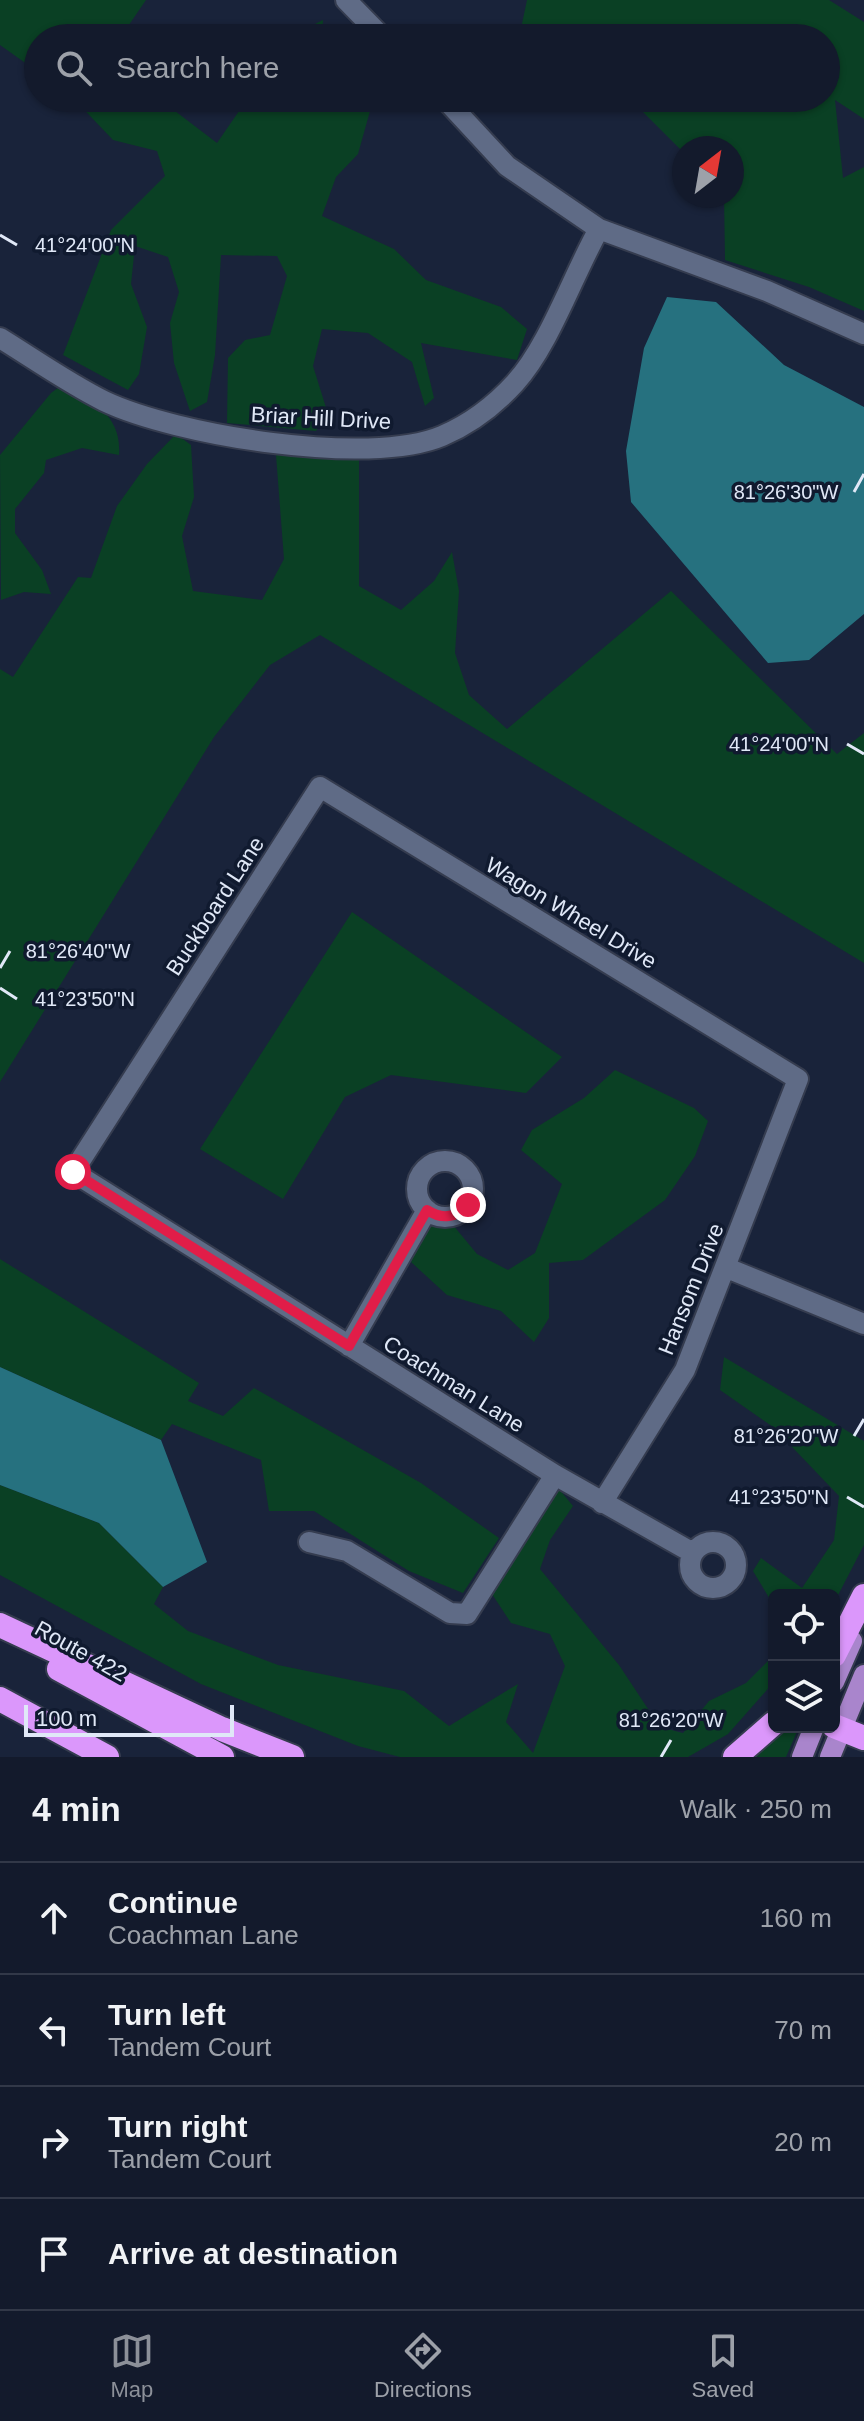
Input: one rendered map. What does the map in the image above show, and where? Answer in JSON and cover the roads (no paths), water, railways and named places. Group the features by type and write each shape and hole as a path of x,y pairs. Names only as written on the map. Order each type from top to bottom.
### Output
{"highway":[{"path":"840,1643 864,1596"},
{"path":"0,1625 222,1729 292,1757"},
{"name":"Route 422","path":"0,1636 222,1757"},
{"path":"0,1699 107,1757"},
{"path":"0,1705 74,1757"},
{"path":"735,1757 768,1728"}],"main road":[{"path":"840,1669 864,1616"},
{"path":"830,1757 847,1731 864,1675"},
{"path":"802,1757 812,1733"}],"street":[{"path":"346,0 369,24"},
{"path":"457,112 507,166 599,229 767,291 864,334"},
{"name":"Briar Hill Drive","path":"0,338 103,400 151,420 248,440 359,448 403,446 440,437 479,417 517,381 554,319 574,273 599,229"},
{"name":"Wagon Wheel Drive","path":"320,787 798,1079"},
{"name":"Buckboard Lane","path":"73,1172 320,787"},
{"name":"Hansom Drive","path":"602,1503 685,1370 798,1079"},
{"name":"Coachman Lane","path":"73,1172 555,1475 693,1553"},
{"path":"349,1346 427,1210"},
{"path":"727,1268 864,1324"},
{"path":"309,1542 347,1551 450,1613 467,1614 555,1475"}]}
